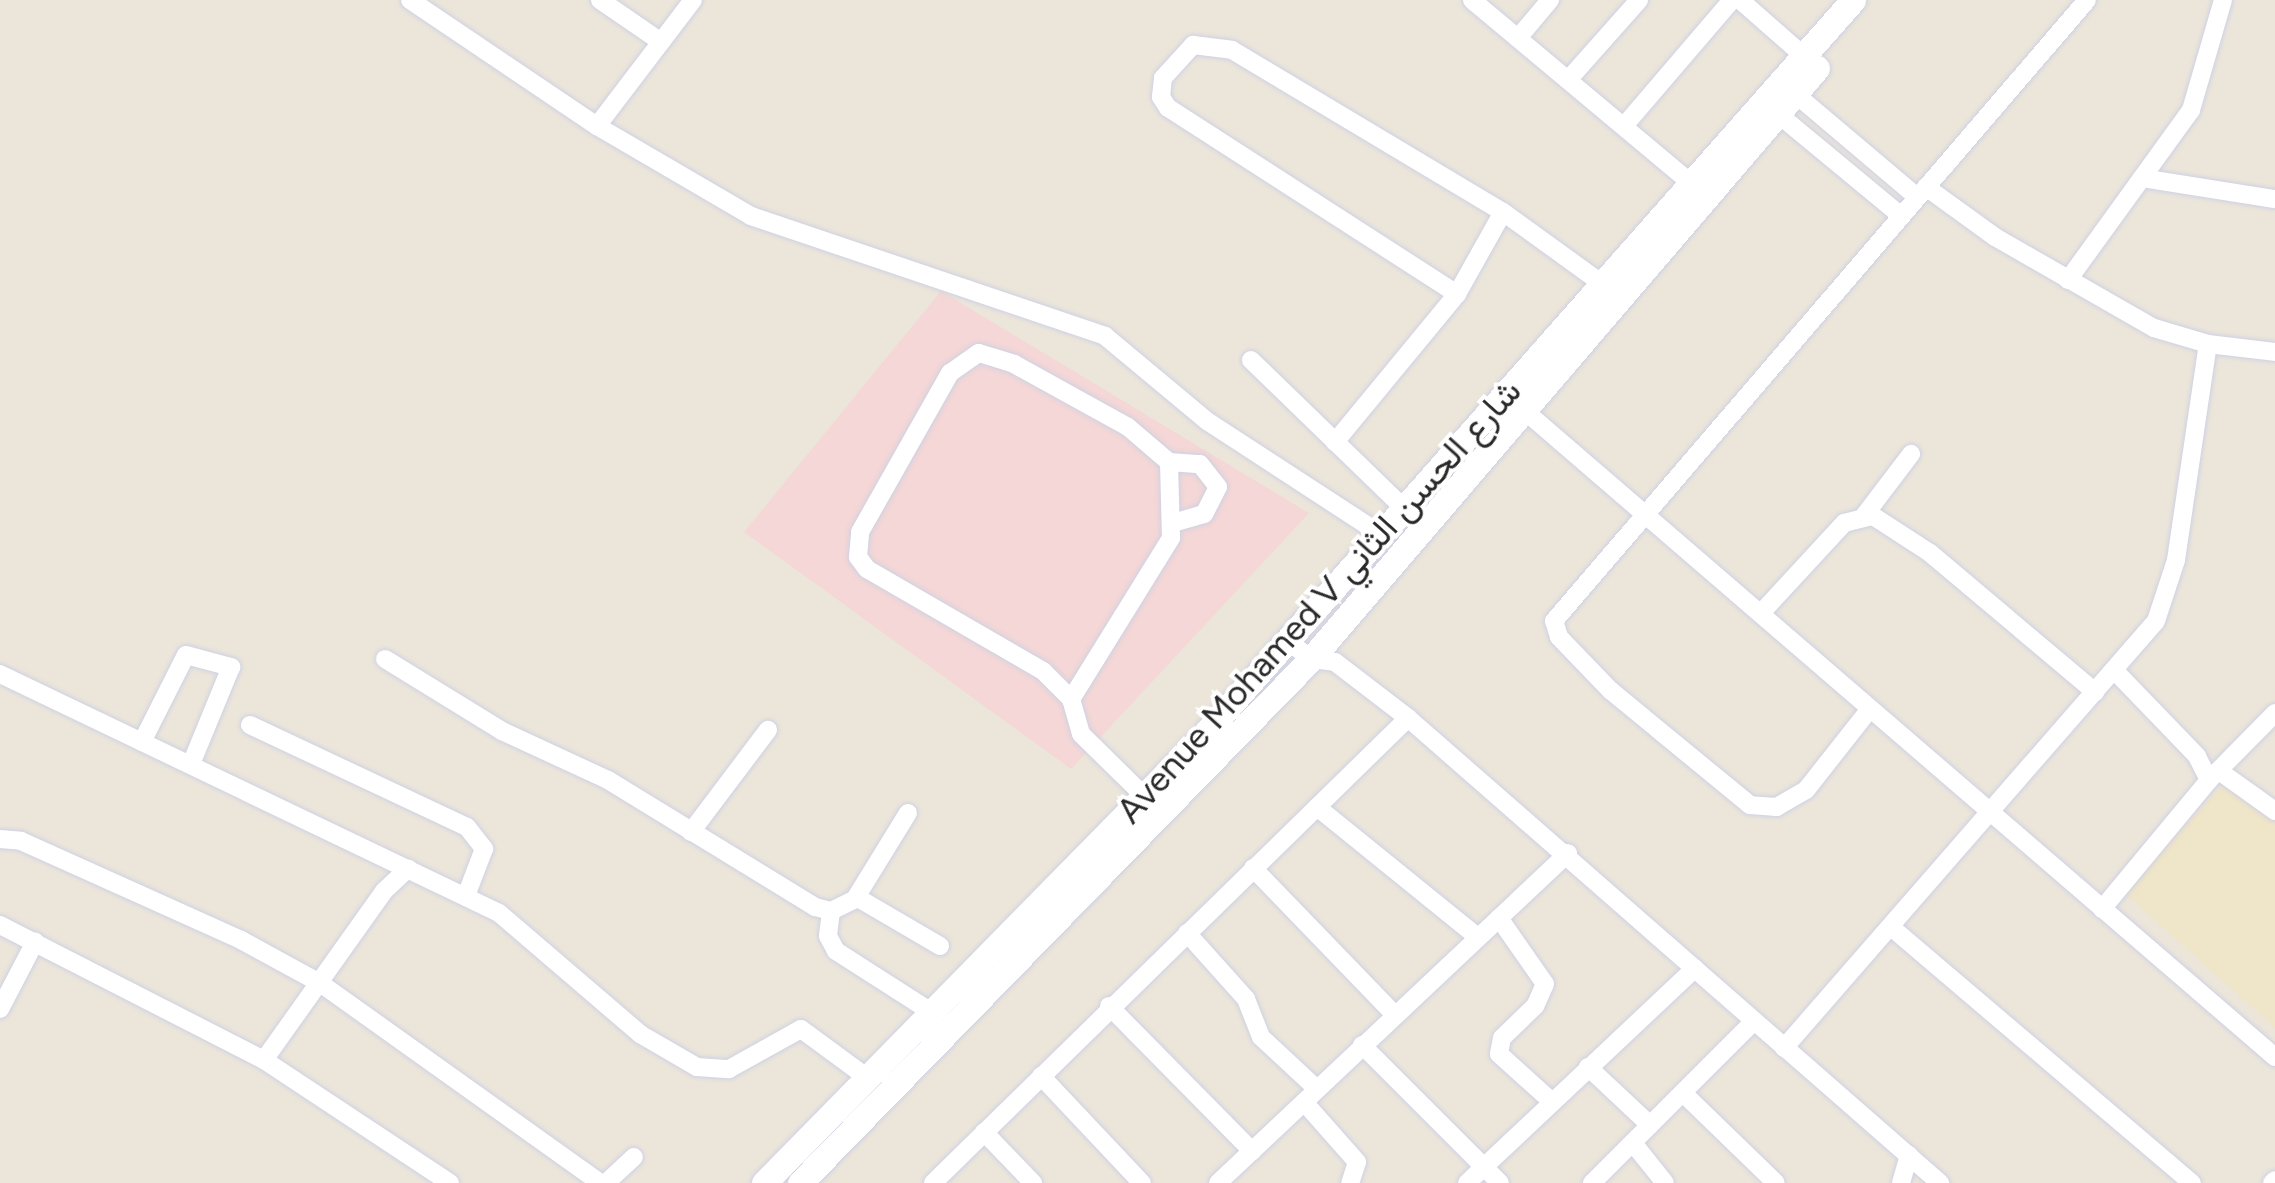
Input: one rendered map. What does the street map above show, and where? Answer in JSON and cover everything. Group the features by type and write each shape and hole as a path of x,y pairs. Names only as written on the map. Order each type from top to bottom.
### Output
{"main road":[{"name":"Avenue Mohamed V شارع الحسن الثاني","path":"769,1181 933,1013 1144,808 1324,654 1780,98 1805,56 1853,0"},
{"name":"Avenue Mohamed V شارع الحسن الثاني","path":"800,1183 1144,808 1692,184 1874,0"}],"street":[{"path":"410,0 597,126 774,226 1014,310 1091,328 1207,421 1382,535"},
{"path":"600,0 661,42"},
{"path":"597,126 693,0"},
{"path":"1472,0 1692,184"},
{"path":"1518,38 1550,0"},
{"path":"1568,80 1639,0"},
{"path":"1624,126 1732,0"},
{"path":"1740,0 1805,56"},
{"path":"1869,710 1806,790 1770,808 1738,800 1634,712 1553,624 1641,513 2087,0"},
{"path":"2068,280 2204,83 2222,0"},
{"path":"1458,294 1168,108 1161,97 1164,78 1193,45 1232,50 1504,212 1604,285"},
{"path":"1780,98 1921,192 2154,328 2208,344 2275,352"},
{"path":"1780,98 1900,215"},
{"path":"2142,178 2275,199"},
{"path":"1336,442 1458,294 1504,212"},
{"path":"1784,1048 2150,630 2169,591 2208,344"},
{"path":"1144,808 1081,734 1071,699 1043,670 867,569 855,544 950,374 979,353 1014,364 1128,427 1169,462 1200,464 1218,487 1204,514 1172,524"},
{"path":"1251,360 1405,509"},
{"path":"1506,394 1641,513 1762,612 1989,815 2275,1057"},
{"path":"1762,612 1844,523 1864,516 1910,454"},
{"path":"1071,699 1170,538 1169,462"},
{"path":"1864,516 1906,534 2095,692"},
{"path":"1306,620 1324,654"},
{"path":"1288,641 1324,654 1408,718 1568,852 1753,1022 1940,1183"},
{"path":"142,742 186,654 230,667 191,764"},
{"path":"385,659 502,731 608,780 831,911"},
{"path":"2115,672 2214,776 2275,811"},
{"path":"0,674 513,921 617,1016 697,1067 729,1070 785,1032 801,1029 869,1079"},
{"path":"2102,910 2214,776 2275,713"},
{"path":"933,1183 1109,1006 1408,718"},
{"path":"250,724 467,827 484,849 466,896"},
{"path":"691,832 768,730"},
{"path":"1317,807 1475,936"},
{"path":"831,911 855,899 908,813"},
{"path":"0,840 21,841 241,940 320,984 603,1183 634,1157"},
{"path":"1218,1183 1568,852"},
{"path":"1253,868 1394,1014"},
{"path":"264,1060 384,891 408,869"},
{"path":"855,899 940,946"},
{"path":"831,911 828,936 836,951 933,1013"},
{"path":"1498,918 1545,984 1535,1006 1502,1038 1499,1054 1551,1101"},
{"path":"0,925 264,1060 450,1183"},
{"path":"1891,927 2192,1183"},
{"path":"1187,932 1237,986 1261,1037 1357,1162 1350,1183"},
{"path":"0,1009 35,942"},
{"path":"1468,1183 1696,968"},
{"path":"1109,1006 1252,1150"},
{"path":"1592,1183 1753,1022"},
{"path":"1362,1045 1500,1183"},
{"path":"1588,1067 1650,1126"},
{"path":"1040,1076 1142,1183"},
{"path":"1683,1093 1776,1183"},
{"path":"984,1132 1033,1183"},
{"path":"1632,1143 1664,1183"},
{"path":"1901,1183 1909,1155"}],"shaded area":[{"path":"941,291 1309,513 1071,769 744,532"},
{"path":"2226,782 2275,819 2275,1028 2123,892"}]}
